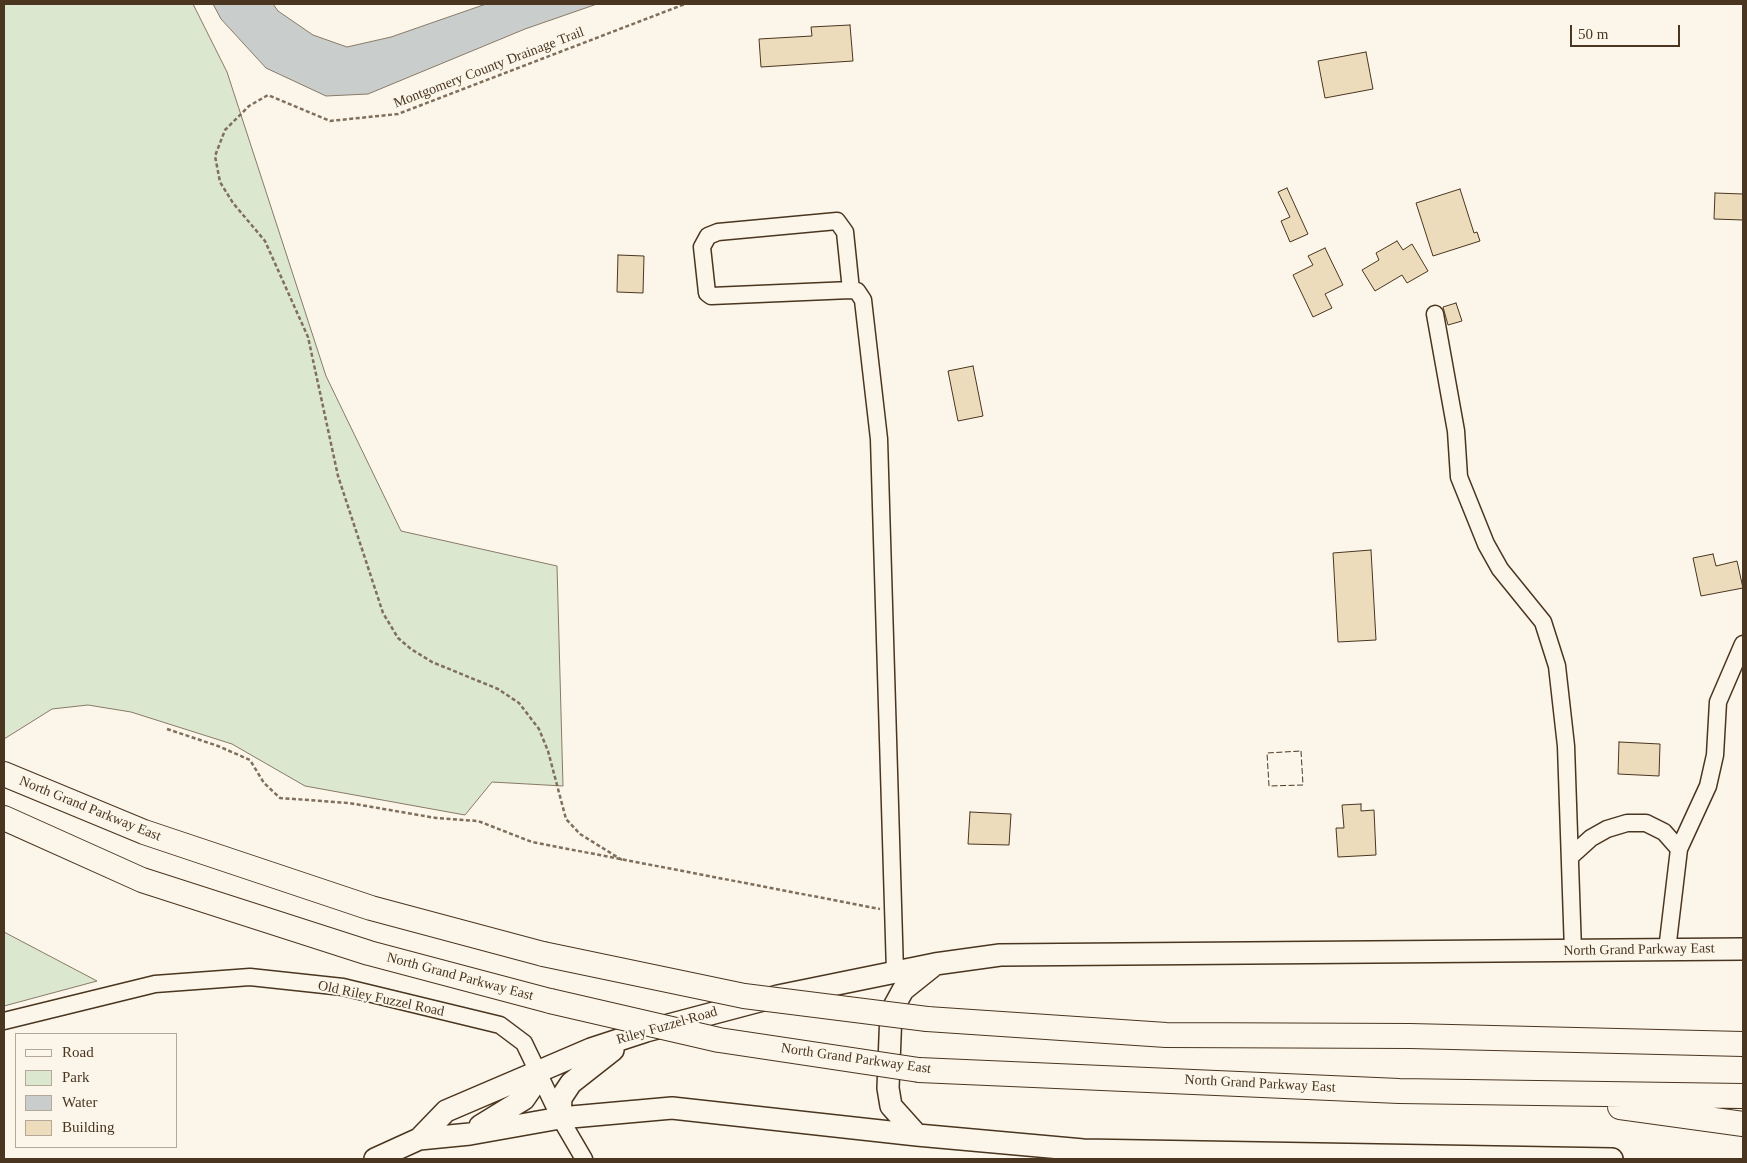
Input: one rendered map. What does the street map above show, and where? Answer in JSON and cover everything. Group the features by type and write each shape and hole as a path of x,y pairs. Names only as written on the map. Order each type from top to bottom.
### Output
{"highway":[{"name":"North Grand Parkway East","path":"4,774 144,832 371,908 543,954 744,996 927,1019 1166,1035 1410,1036 1743,1044"},
{"name":"North Grand Parkway East","path":"4,818 142,880 368,953 550,1001 719,1040 919,1070 1389,1090 1743,1096"},
{"path":"1519,1093 1743,1124"}],"main road":[{"name":"North Grand Parkway East","path":"935,964 1000,955 1743,949"},
{"name":"Riley Fuzzel Road","path":"419,1139 446,1112 538,1071 646,1031 778,996 935,964"},
{"path":"935,964 902,990 891,1012 888,1088 891,1106 917,1135 1083,1150 1612,1159"},
{"path":"560,1118 561,1098 571,1083 605,1055 646,1031"},
{"path":"470,1134 524,1099 533,1086 538,1071"},
{"name":"Riley Fuzzel Road","path":"375,1159 419,1139 470,1134 560,1118 672,1108 917,1135"}],"street":[{"path":"851,290 845,232 837,221 718,232 708,236 702,247 706,293 711,296 851,290 862,295 864,300 879,439 895,972"},
{"path":"1435,314 1456,431 1459,477 1486,544 1500,569 1543,622 1557,666 1566,746 1573,951"},
{"path":"1667,950 1679,849 1708,786 1715,755 1718,702 1743,644"},
{"path":"1570,857 1591,838 1607,829 1627,823 1646,823 1664,832 1679,849"},
{"name":"Old Riley Fuzzel Road","path":"4,1021 155,984 250,977 343,987 500,1025 524,1043 560,1118 584,1159"}],"path":[{"name":"Montgomery County Drainage Trail","path":"622,860 580,834 566,819 548,751 539,729 519,703 498,689 432,662 411,649 398,638 383,613 338,476 308,337 265,241 233,203 220,182 215,156 225,130 249,106 268,95 330,121 398,114 685,4"},
{"path":"167,729 218,746 250,760 264,783 280,798 349,804 436,818 478,821 532,842 894,912"}],"green space":[{"path":"4,4 193,4 227,72 326,376 401,531 557,566 563,786 492,782 465,815 305,786 232,744 131,712 88,705 52,709 4,739"},
{"path":"4,932 97,981 4,1006"}],"water":[{"path":"213,4 273,4 278,11 313,35 347,47 391,37 486,4 597,4 525,29 368,94 326,96 266,68 221,19"}],"building":[{"path":"850,25 853,61 761,67 759,39 812,36 811,27"},
{"path":"1366,52 1373,89 1325,98 1318,61"},
{"path":"1287,188 1308,234 1290,242 1281,221 1290,217 1278,192"},
{"path":"1460,189 1474,233 1477,232 1480,241 1433,256 1416,203"},
{"path":"1715,193 1743,194 1743,220 1714,219"},
{"path":"1397,241 1403,250 1412,244 1428,271 1407,283 1402,275 1375,291 1362,270 1379,260 1376,253"},
{"path":"1325,248 1343,285 1325,294 1332,308 1313,317 1293,275 1313,265 1308,256"},
{"path":"618,255 644,256 643,293 617,292"},
{"path":"1456,303 1462,321 1448,325 1443,307"},
{"path":"973,366 983,416 958,421 948,371"},
{"path":"1371,550 1376,640 1338,642 1333,553"},
{"path":"1713,554 1716,566 1737,561 1743,588 1701,596 1693,558"},
{"path":"1619,742 1660,744 1659,776 1618,774"},
{"path":"1361,804 1361,811 1374,810 1376,855 1338,857 1336,828 1344,828 1342,805"},
{"path":"970,812 1011,814 1009,845 968,844"}],"fence":[{"path":"1301,751 1303,785 1269,786 1267,753 1301,751"}]}
